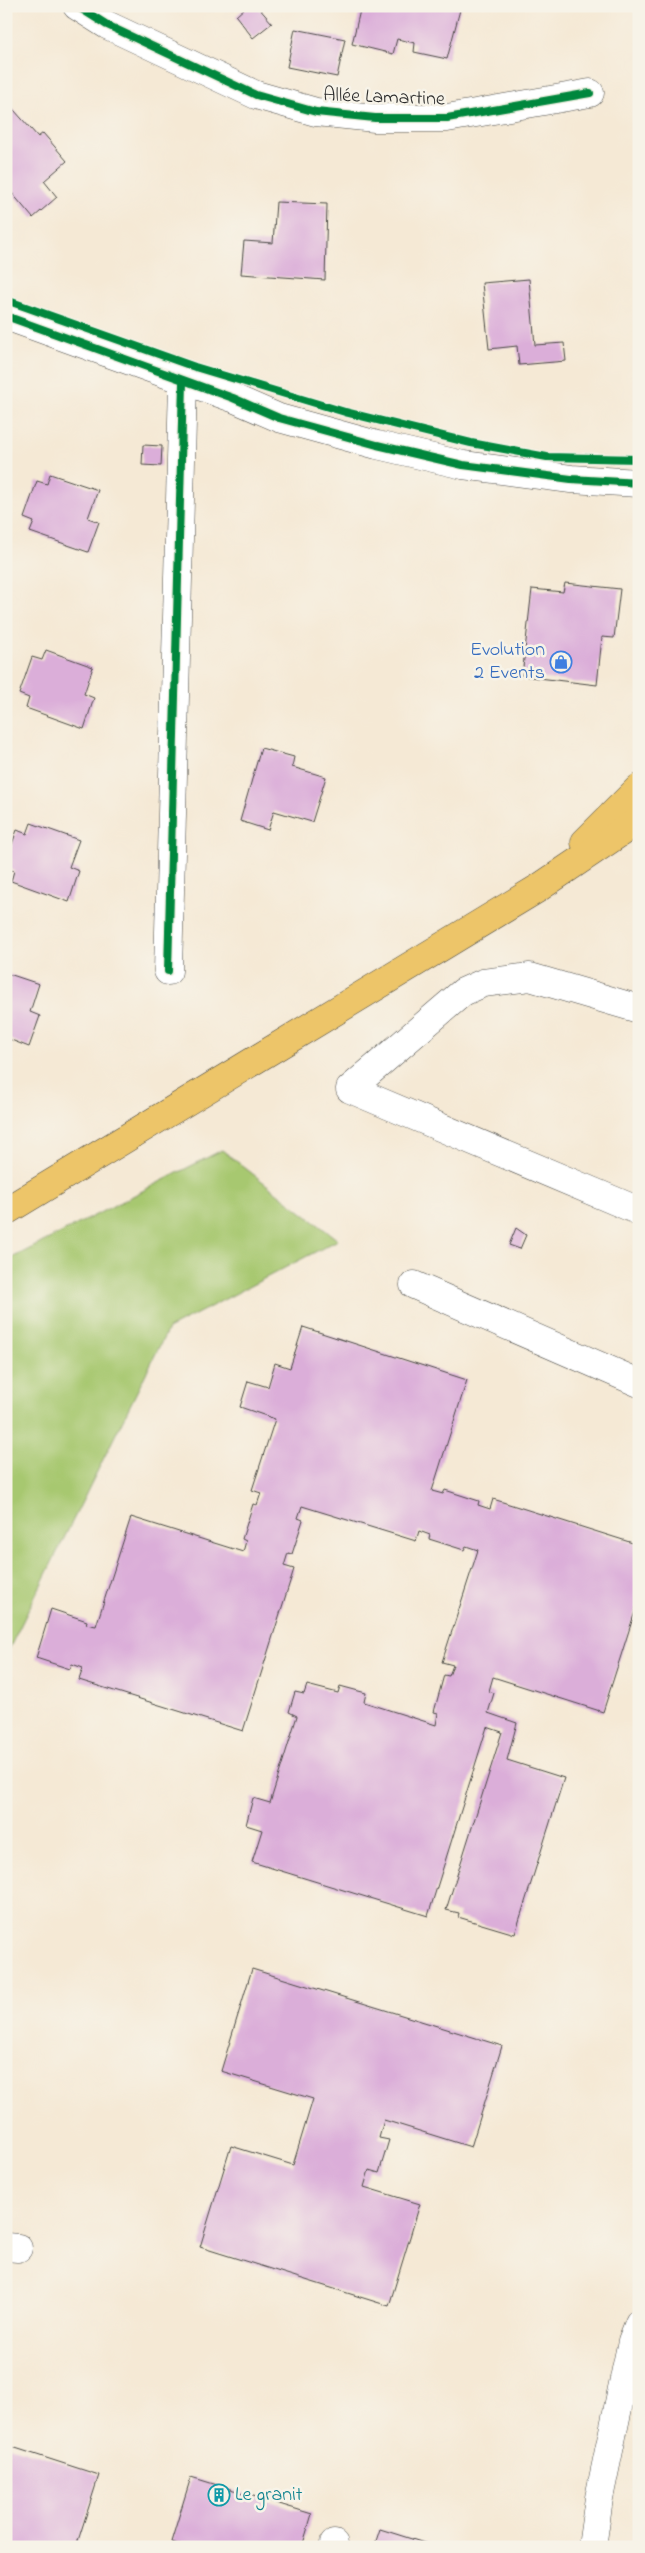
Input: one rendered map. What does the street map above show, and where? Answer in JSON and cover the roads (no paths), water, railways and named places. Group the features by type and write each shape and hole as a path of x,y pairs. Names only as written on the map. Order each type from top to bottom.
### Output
{"main road":[{"path":"537,889 639,788"},
{"path":"6,1211 537,889 639,820"}],"street":[{"name":"Allée Lamartine","path":"77,6 108,25 256,95 316,112 375,118 446,118 590,93"},
{"path":"6,316 279,418 463,465 571,479 639,483"},
{"path":"168,971 183,382"},
{"path":"639,1009 530,977 483,984 463,992 350,1088 639,1211"},
{"path":"414,1285 639,1383"},
{"path":"592,2547 599,2498 632,2341 639,2324"}],"place":[{"name":"Evolution 2 Events","path":"561,662"},
{"name":"Le granit","path":"219,2495"}]}
